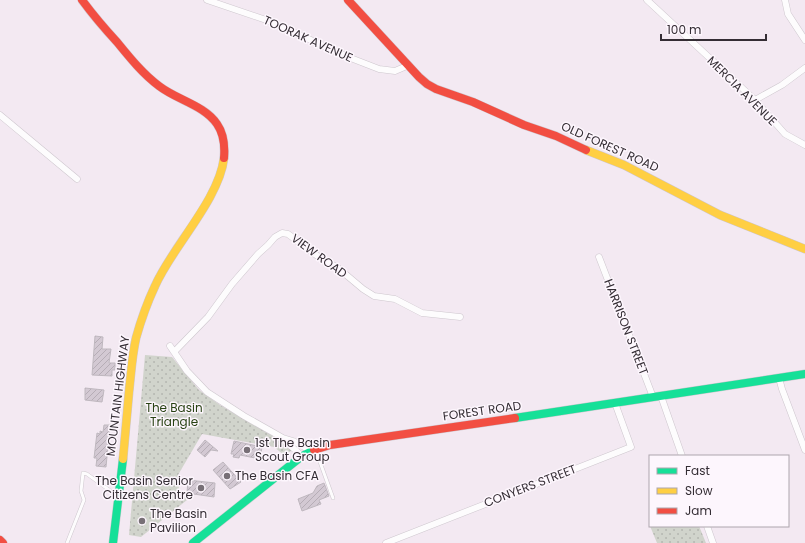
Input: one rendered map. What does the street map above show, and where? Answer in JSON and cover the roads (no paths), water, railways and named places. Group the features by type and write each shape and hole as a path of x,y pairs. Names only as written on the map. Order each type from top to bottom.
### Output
{"main road":[{"name":"MOUNTAIN HIGHWAY","path":"82,0 102,26 150,79 164,90 202,109 210,115 217,122 222,132 224,142 224,157 213,190 205,206 162,271 140,325 136,339 113,543"},
{"name":"OLD FOREST ROAD","path":"348,0 427,84 624,165 720,215 805,250"},
{"name":"FOREST ROAD","path":"194,543 302,456 313,450 330,445 805,374"},
{"path":"0,540 3,543"}],"street":[{"name":"TOORAK AVENUE","path":"207,0 269,21 348,57 379,69 395,71 409,65"},
{"name":"MERCIA AVENUE","path":"646,0 755,100 785,134 805,146"},
{"path":"785,0 788,14 805,40"},
{"path":"755,100 782,85 805,68"},
{"path":"0,115 77,179"},
{"name":"VIEW ROAD","path":"174,352 208,317 232,284 258,254 275,237 282,233 288,234 316,255 338,268 363,289 374,296 395,299 422,313 460,317"},
{"name":"HARRISON STREET","path":"599,257 682,455"},
{"path":"170,346 187,371 207,392 282,438 302,456"},
{"path":"779,378 805,450"},
{"name":"CONYERS STREET","path":"386,543 631,447 615,403"},
{"path":"282,438 313,450"},
{"path":"707,527 714,543"}],"lane":[{"path":"313,450 333,498"},
{"path":"67,543 84,500 81,491 83,473 87,474 119,498"}],"place":[{"name":"1st The Basin Scout Group","path":"247,450"},
{"name":"The Basin CFA","path":"227,476"},
{"name":"The Basin Senior Citizens Centre","path":"201,488"},
{"name":"The Basin Pavilion","path":"142,521"}],"park label":[{"name":"The Basin Triangle","path":"174,415"}]}
